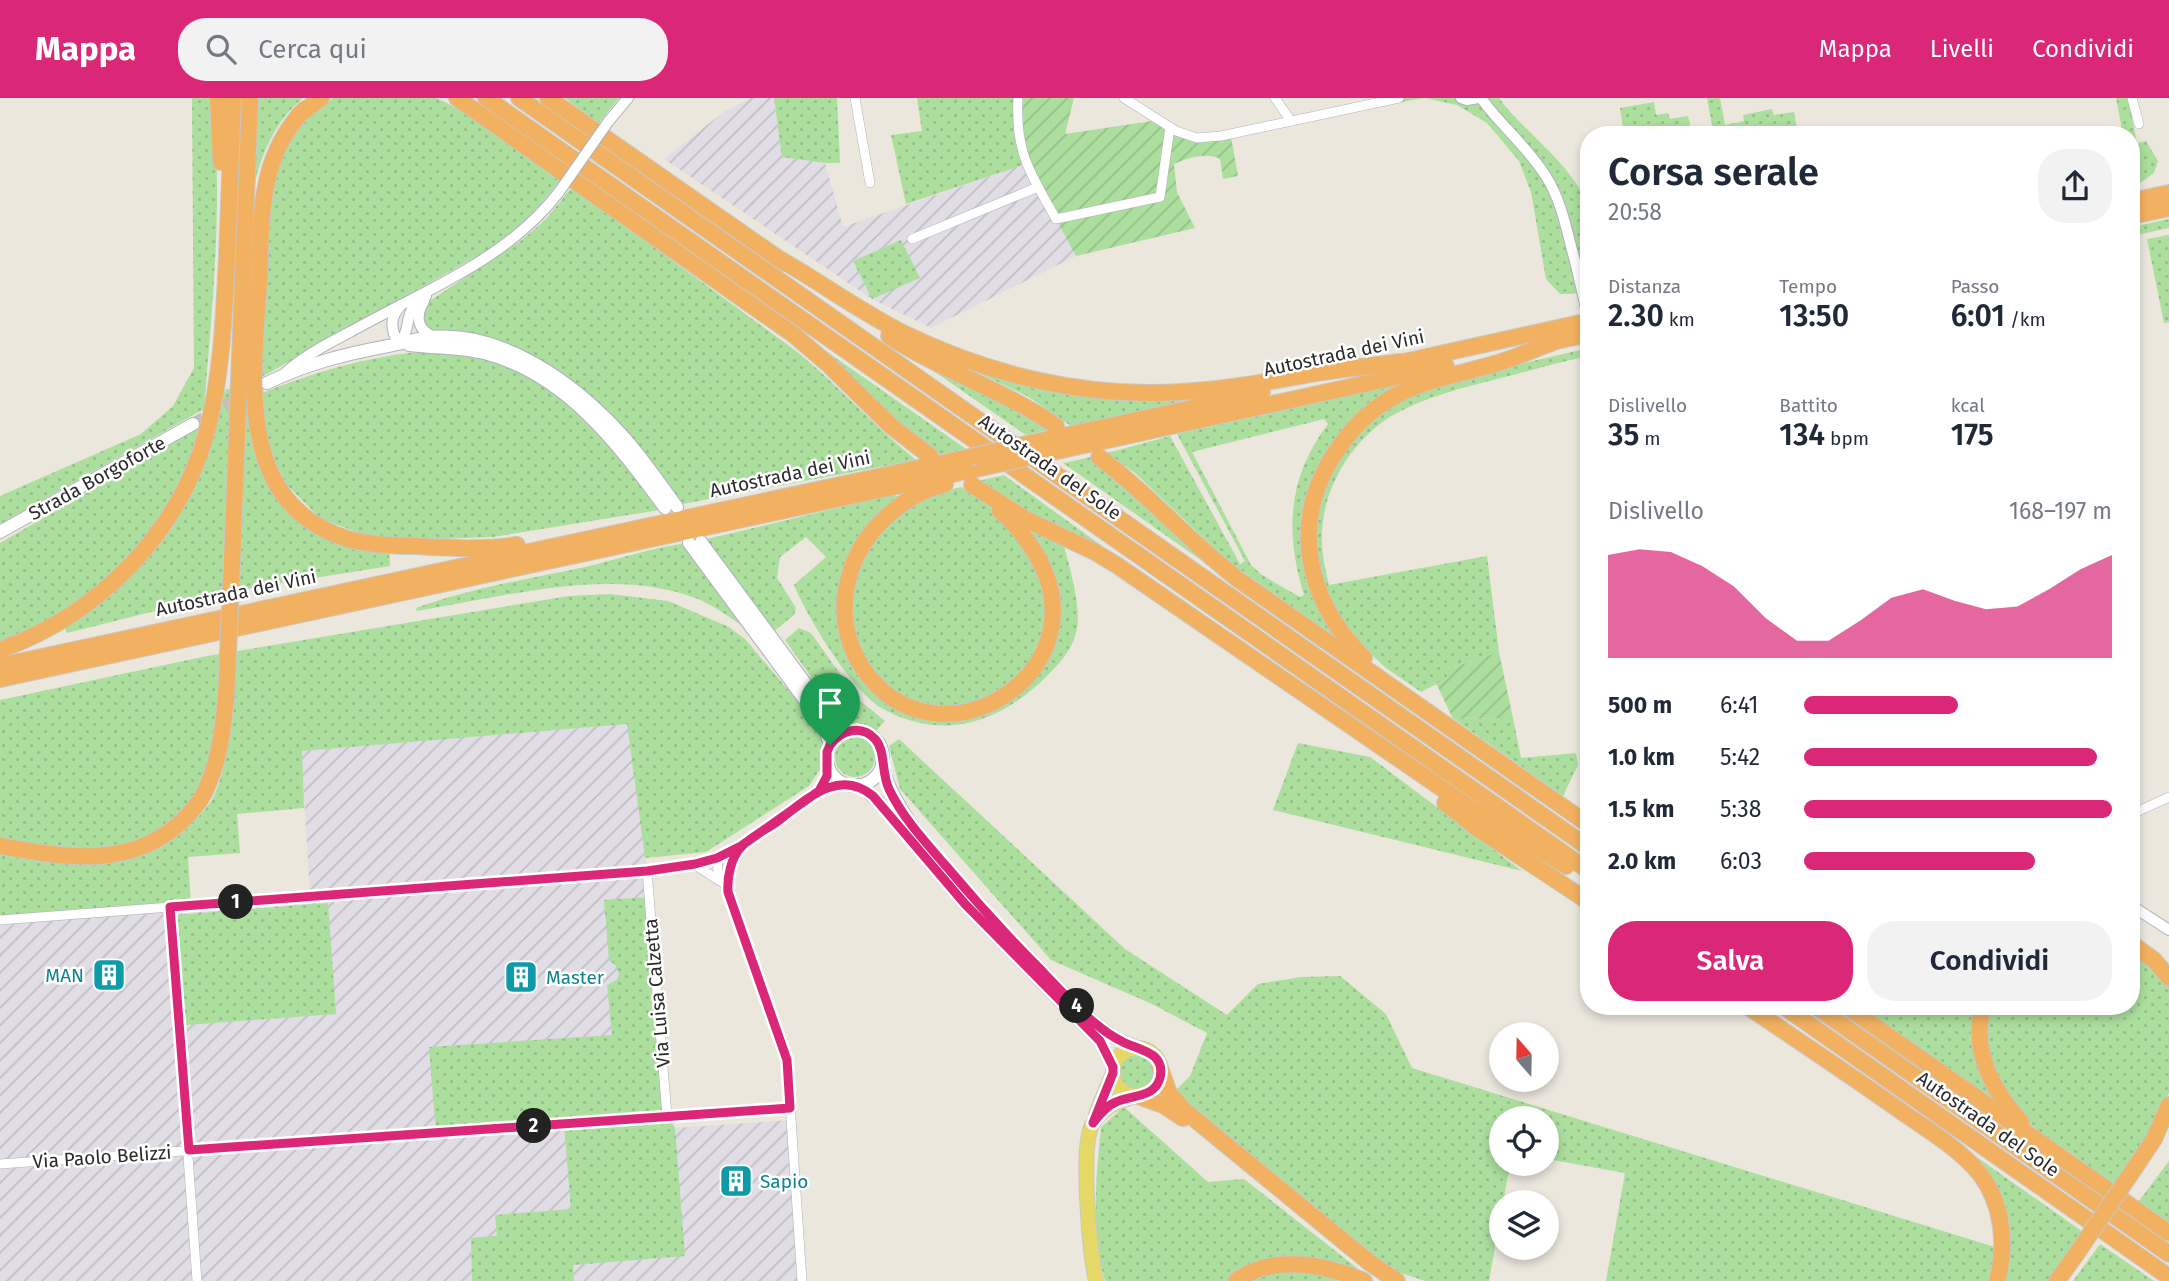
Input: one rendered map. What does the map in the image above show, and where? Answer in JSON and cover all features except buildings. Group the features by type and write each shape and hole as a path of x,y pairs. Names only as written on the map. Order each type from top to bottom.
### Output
{"highway":[{"path":"218,98 221,211 217,310 220,355"},
{"path":"0,650 26,640 73,614 114,583 149,546 178,503 199,456 211,416 220,355 225,300 233,98"},
{"path":"0,846 96,857 127,852 159,839 186,818 204,794 218,750 226,699 250,98"},
{"path":"239,352 249,295 254,231 263,173 280,134 305,109 321,98"},
{"path":"447,98 519,141"},
{"path":"457,98 794,335 891,426 930,456"},
{"name":"Autostrada del Sole","path":"486,98 1580,865"},
{"name":"Autostrada del Sole","path":"519,98 1580,842"},
{"path":"548,98 880,330 919,354 1024,405 1056,426"},
{"path":"305,109 282,137 267,174 253,385 258,431 265,458 275,482 291,503 311,520 348,538 382,545 465,548 503,547 617,525 708,513"},
{"path":"2140,199 2169,193"},
{"path":"2140,214 2169,208"},
{"path":"776,257 866,312 922,342 978,364 1058,385 1092,390 1177,392 1276,382 1312,374 1400,362"},
{"name":"Autostrada dei Vini","path":"1042,450 1400,362 1580,323"},
{"name":"Autostrada dei Vini","path":"0,666 970,457 1042,450 1580,336"},
{"path":"1439,719 1366,660 1332,619 1317,587 1310,556 1309,523 1315,493 1324,470 1349,433 1369,414 1398,394 1434,379 1491,365 1556,341"},
{"path":"1042,450 939,485 899,506 865,541 857,555 847,585 846,628 854,655 869,677 885,692 906,705 936,713 979,709 1016,689 1043,654 1053,622 1051,588 1032,548 1006,516 970,486 1027,520 1095,552 1126,571 1469,807 1580,874"},
{"path":"1099,457 1141,490 1217,564 1580,819"},
{"name":"Autostrada dei Vini","path":"0,680 989,470"},
{"path":"1304,695 1477,828 1580,896"},
{"path":"2140,939 2155,947 2169,962"},
{"path":"2140,950 2154,960 2169,978"},
{"path":"1760,1015 1947,1144 1980,1174 1993,1198 2001,1222 2003,1246 1999,1276"},
{"name":"Autostrada del Sole","path":"1796,1015 2169,1277"},
{"name":"Autostrada del Sole","path":"1828,1015 2169,1254"},
{"path":"1859,1015 2169,1233"},
{"path":"1982,1015 1979,1039 1987,1073 2011,1110 2046,1145"},
{"path":"1160,1068 1169,1093 1185,1111 1397,1281"},
{"path":"1137,1096 1163,1105 1180,1116 1384,1281"},
{"path":"2134,1178 2169,1105"},
{"path":"2057,1281 2081,1254 2134,1178 2154,1156 2169,1128"},
{"path":"2068,1281 2081,1254"},
{"path":"1236,1281 1262,1268 1287,1264 1333,1270 1364,1281"}],"main road":[{"path":"267,383 332,358 426,337 470,340 499,346 562,380 592,404 623,435 671,507 605,430 539,377 508,361 482,353 398,344"},
{"name":"Strada Borgoforte","path":"0,532 193,424"},
{"path":"848,731 831,718 695,542 824,726 830,745 827,760 829,768 838,780 878,801 965,904 1100,1041 1113,1070 1115,1083 1122,1090 1137,1096"},
{"path":"830,745 848,731 859,730 874,737 881,747 888,788 912,824 984,912 1095,1023 1126,1044 1151,1052 1157,1059 1160,1068 1158,1083 1153,1090 1113,1103 1093,1123"},
{"path":"852,785 873,779 882,765"},
{"path":"1096,1281 1090,1241 1088,1140 1113,1070 1123,1052 1132,1048 1142,1049"}],"street":[{"path":"439,338 424,332 418,318 422,303 449,280 522,232 559,192 628,98"},
{"path":"855,98 870,183"},
{"path":"1017,98 1018,141 1024,160 1056,219 1160,197 1170,127"},
{"path":"1124,98 1170,127 1198,138 1221,136 1399,98"},
{"path":"1275,98 1291,121"},
{"path":"1461,98 1479,98 1534,159 1548,179 1560,206 1580,285"},
{"path":"2132,98 2138,124"},
{"path":"912,239 1038,187"},
{"path":"281,377 307,355 406,300 449,280"},
{"path":"406,300 397,309 392,320 392,331 398,344 405,335 407,317 413,306 439,288"},
{"path":"819,791 829,768"},
{"path":"0,920 647,871 695,864 717,858 741,846 819,791 852,785"},
{"path":"2140,810 2169,797"},
{"path":"726,886 733,861 741,846"},
{"path":"717,858 724,870 726,886 787,1060 802,1281"},
{"path":"695,864 713,874 726,886"},
{"name":"Via Luisa Calzetta","path":"647,871 667,1116"},
{"path":"170,907 197,1281"},
{"path":"2140,911 2169,930"},
{"name":"Via Paolo Belizzi","path":"0,1164 790,1108"}],"shaded area":[{"path":"751,98 774,98 782,157 825,163 843,227 1026,164 1076,256 931,328 872,299 664,159 725,111"},
{"path":"628,724 647,871 667,1116 676,1128 792,1120 803,1281 0,1281 0,920 310,894 301,750"}],"green space":[{"path":"192,98 212,98 217,176 216,254 204,409 0,524 0,496 141,434 173,406 194,368"},
{"path":"257,98 303,98 283,119 268,143 252,198"},
{"path":"333,98 437,98 458,109 560,180 530,215 495,246 260,378 271,184 290,135 319,105"},
{"path":"565,98 619,98 598,124"},
{"path":"774,98 837,98 840,163 782,157"},
{"path":"917,98 1017,98 1026,164 906,204 891,135 922,131"},
{"path":"1017,98 1074,98 1065,134 1152,121 1177,134 1231,137 1238,176 1223,179 1220,159 1215,157 1197,157 1174,164 1177,192 1195,228 1076,256 1023,159"},
{"path":"1377,98 1425,98 1301,119"},
{"path":"1425,98 1499,98 1575,182 1580,190 1580,292 1560,294 1546,279 1531,192 1519,161 1487,123 1457,105"},
{"path":"1707,98 1720,98 1725,125 1744,121 1743,115 1772,109 1774,115 1794,112 1796,126 1712,126"},
{"path":"2116,98 2128,98 2134,126 2121,126"},
{"path":"1654,102 1656,115 1668,113 1670,119 1688,116 1690,126 1623,126 1620,108"},
{"path":"2146,141 2158,161 2154,173 2140,183 2140,142"},
{"path":"572,187 796,351 916,460 683,504 602,407 433,333 424,325 425,304 523,239 546,219"},
{"path":"2169,219 2169,228 2140,234 2140,225"},
{"path":"2169,235 2169,322 2164,323 2147,239"},
{"path":"901,240 920,278 872,299 853,261"},
{"path":"816,344 966,449 936,455 907,432"},
{"path":"1580,350 1580,358 1447,393 1395,414 1380,424 1354,449 1335,480 1328,497 1322,532 1329,585 1487,556 1499,652 1445,670 1449,678 1421,692 1386,668 1353,638 1324,591 1314,550 1319,493 1348,441 1395,402 1455,379"},
{"path":"416,352 479,357 525,374 549,388 590,424 609,445 659,510 493,537 404,540 373,538 321,519 278,476 260,407 262,393 338,367"},
{"path":"912,356 1052,429 1026,435"},
{"path":"968,368 1052,392 1097,398 1179,399 1180,402 1071,426 1027,396"},
{"path":"1403,384 1357,419 1306,516 1339,641 1227,560 1135,473 1107,453 1170,436 1240,564 1245,561 1177,434","holes":["1324,419 1328,424 1314,444 1297,485 1292,528 1304,595 1300,597 1262,575 1251,565 1192,452"]},
{"path":"249,388 253,430 294,513 389,550 390,566 239,590 67,633 64,627 121,585 155,551 169,532 191,491 226,389 231,389 223,572 240,571 240,500"},
{"path":"200,427 191,454 166,506 133,553 91,593 67,610 0,643 0,543"},
{"path":"1091,457 1119,477 1215,570 1063,463"},
{"path":"1004,475 1109,551 1035,516 978,481"},
{"path":"961,487 990,507 1021,538 1048,598 1039,650 1006,690 970,705 937,707 904,698 873,674 852,636 850,592 861,556 898,514 937,493"},
{"path":"892,495 898,499 871,528 841,634 914,711 1012,697 1058,602 1053,573 1025,523 1064,546 1078,609 1077,629 1072,643 1046,677 1028,693 990,716 949,726 928,724 906,719 883,709 871,700 832,653 794,585 826,557 806,537 780,557 777,578 796,608 794,615 774,631 707,539"},
{"path":"686,543 744,627 698,599 665,589 630,585 558,587 417,611 416,608 478,589"},
{"path":"610,594 668,601 729,627 745,639 811,717 823,743 821,768 809,786 706,852 645,858 627,724 302,751 304,808 237,814 240,853 188,857 191,904 0,922 0,852 73,862 120,860 143,855 165,845 193,823 213,798 218,786 235,698 220,696 211,763 186,813 135,844 74,850 0,840 0,700 207,656 569,596"},
{"path":"799,628 811,633 858,699 885,721 877,730 863,730 840,718 785,640"},
{"path":"1499,652 1513,718 1453,719 1436,683 1449,678 1445,670"},
{"path":"1513,718 1521,758 1576,753 1578,765 1563,796 1454,719"},
{"path":"855,737 869,743 875,757 869,771 855,777 841,771 835,757 841,743"},
{"path":"899,739 1125,949 1227,1015 1258,984 1302,977 1340,976 1386,1014 1412,1068 1536,1106 1489,1106 1489,1176 1508,1176 1505,1190 1489,1190 1489,1260 1493,1260 1489,1281 1425,1281 1392,1270 1184,1100 1177,1089 1190,1076 1207,1033 1152,1004 1051,960 900,789 889,746"},
{"path":"1298,743 1370,757 1522,871 1273,810"},
{"path":"649,897 667,1116 675,1128 685,1256 573,1265 574,1281 472,1281 471,1238 497,1236 495,1215 571,1209 564,1125 436,1133 429,1047 612,1035 607,985 617,980 619,974 616,966 609,960 604,900"},
{"path":"328,903 336,1014 186,1025 176,915"},
{"path":"2140,956 2169,986 2169,1093 2156,1124 2113,1188 2049,1141 2013,1105 1999,1084 1989,1060 1983,1027 1985,1015 2140,1015"},
{"path":"1869,1015 1980,1015 1999,1108"},
{"path":"1136,1054 1149,1059 1154,1072 1149,1085 1136,1090 1123,1085 1118,1072 1123,1059"},
{"path":"1124,1107 1208,1182 1244,1179 1362,1272 1340,1267 1233,1275 1227,1281 1105,1281 1096,1224 1101,1127"},
{"path":"1559,1113 1995,1247 1994,1265 1988,1281 1606,1281 1625,1173 1559,1161"},
{"path":"1971,1153 2083,1232 2051,1281 2001,1281 2007,1254"},
{"path":"2169,1161 2169,1229 2136,1205"},
{"path":"2100,1244 2154,1281 2073,1281"},
{"path":"1295,1266 1354,1281 1240,1281"}],"tunnel":[{"path":"193,424 245,394"}],"place":[{"name":"MAN","path":"109,975"},
{"name":"Master","path":"521,977"},
{"name":"Sapio","path":"736,1181"}],"route":[{"path":"830,745 827,752 829,768 819,791 741,846 717,858 695,864 647,871 170,907 189,1150 790,1108 787,1060 728,892 727,882 741,846 767,828 819,791 846,784 859,785 873,796 965,904 1100,1041 1108,1054 1113,1073 1093,1123 1113,1103 1153,1090 1158,1083 1160,1068 1151,1052 1126,1044 1095,1023 984,912 935,854 888,788 881,747 874,737 859,730 848,731 835,738 830,745"}]}
